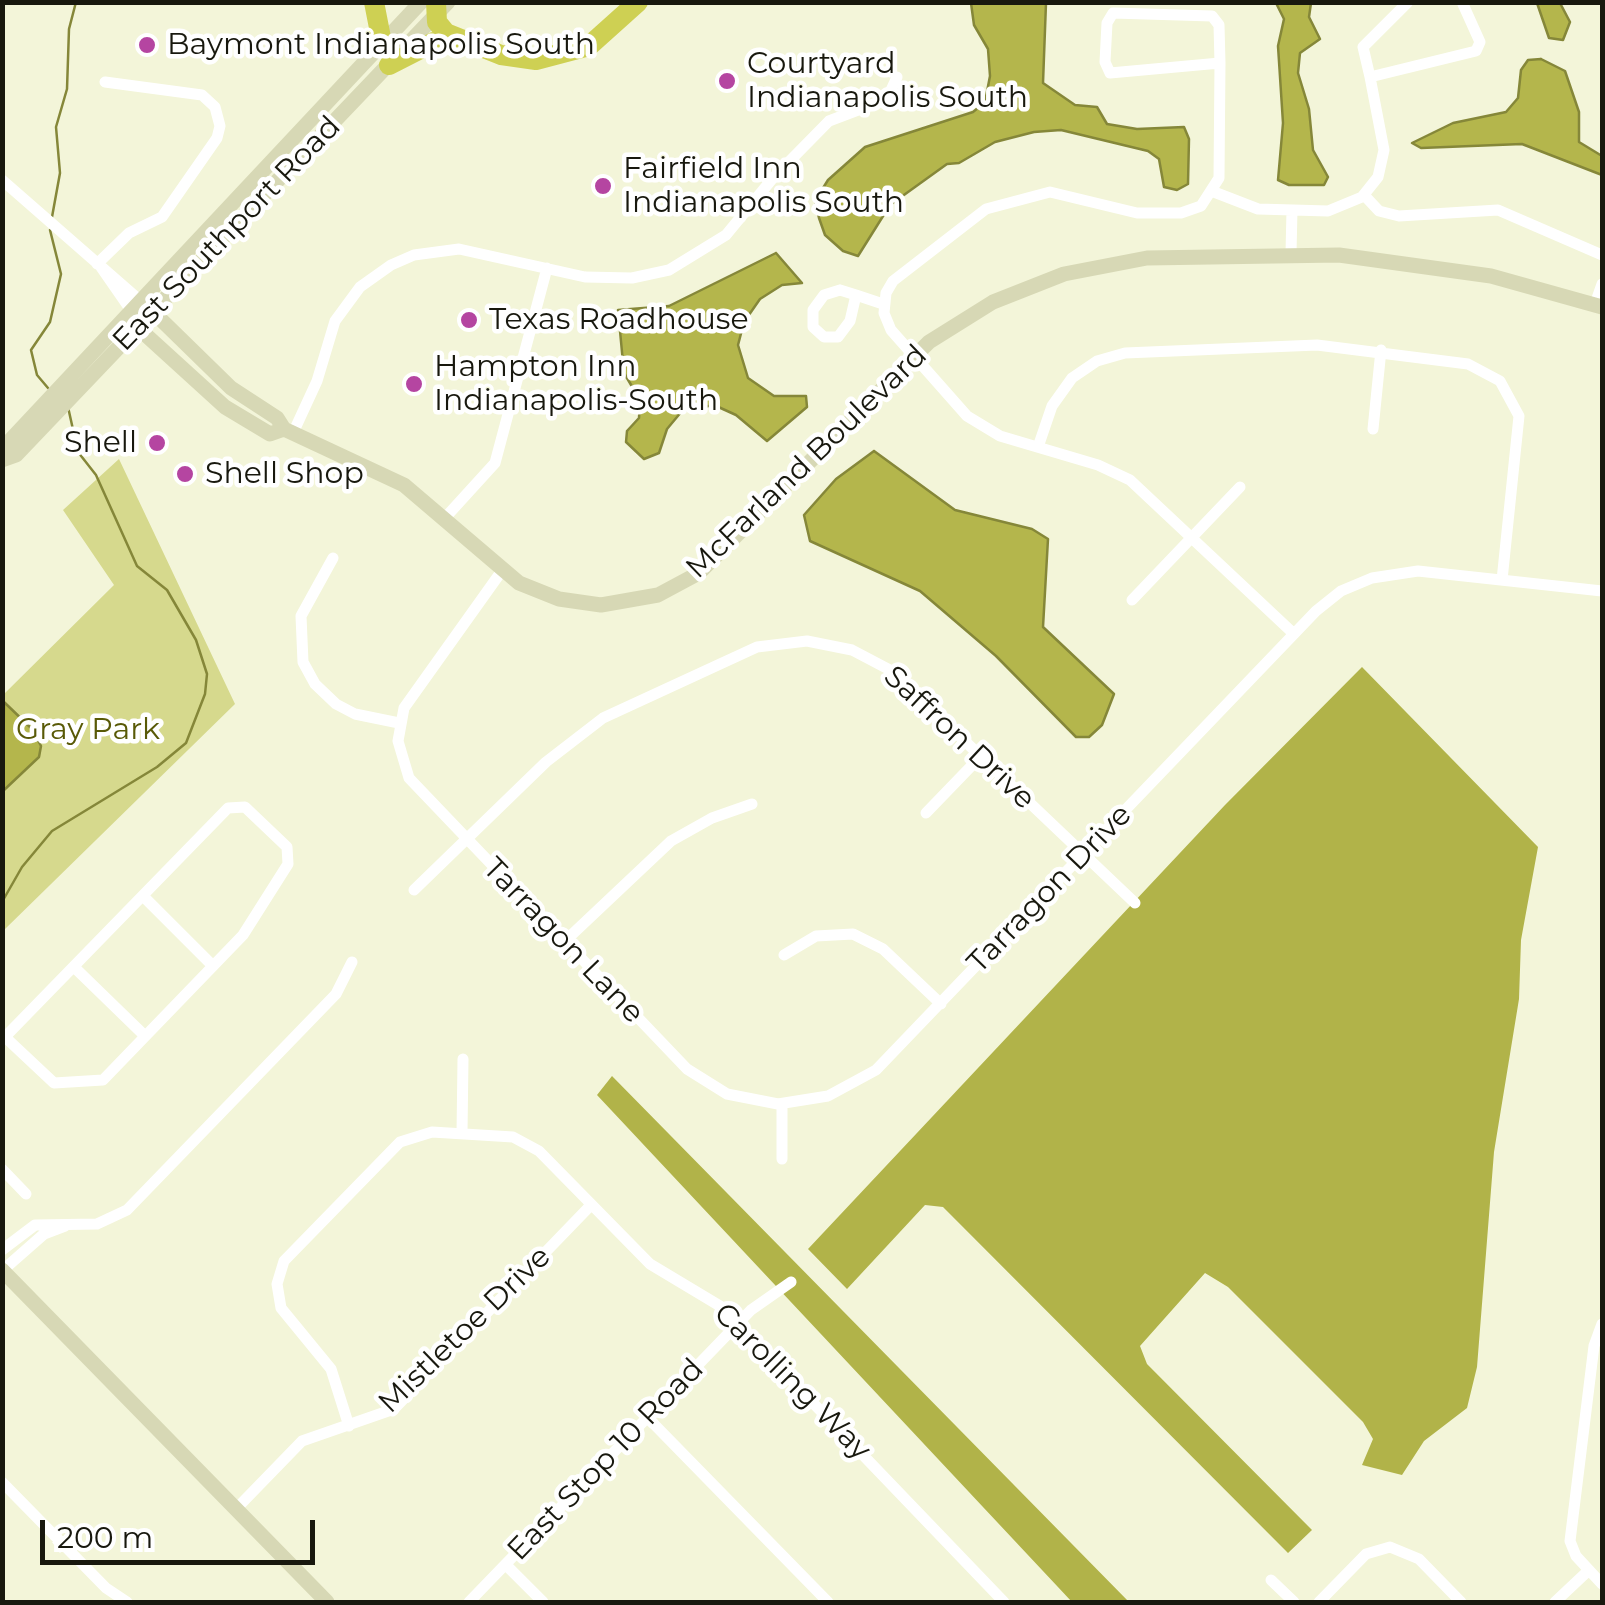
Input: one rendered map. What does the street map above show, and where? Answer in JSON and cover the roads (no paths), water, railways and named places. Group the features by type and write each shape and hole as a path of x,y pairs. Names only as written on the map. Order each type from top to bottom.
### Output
{"highway":[{"path":"374,2 382,26 382,43"},
{"path":"432,5 440,27 519,59 558,57 589,46 638,2"},
{"path":"388,65 434,42 462,39"}],"street":[{"path":"1214,192 1247,208 1292,210 1341,208 1364,195 1378,177 1384,150 1363,47 1408,2"},
{"path":"1370,77 1476,51 1480,42 1462,2"},
{"name":"East Southport Road","path":"2,460 16,454 80,388 141,311 382,43 432,5"},
{"name":"East Southport Road","path":"2,449 72,372 141,311 388,65 432,5"},
{"path":"1220,63 1114,74 1105,64 1108,19 1116,12 1210,15 1219,25 1220,63 1220,172 1214,192 1201,206 1181,213 1134,212 1054,192 986,209 893,281 883,304 889,327 977,424 1118,473 1147,493 1294,634"},
{"path":"289,431 312,395 334,321 360,287 391,265 414,255 460,249 585,277 628,278 692,259 726,235 772,178 829,121 886,100 897,77"},
{"path":"99,265 129,233 162,216 218,138 220,126 215,107 202,95 104,82"},
{"path":"2,180 99,265 110,270 141,311"},
{"path":"1364,195 1388,215 1419,217 1498,210 1602,255"},
{"path":"1292,210 1292,253"},
{"name":"McFarland Boulevard","path":"141,311 289,431 397,480 501,572 543,595 584,604 634,602 682,584 718,557 913,356 982,308 1064,274 1139,259 1292,253 1428,264 1502,278 1599,306"},
{"path":"444,519 496,463 546,268"},
{"path":"1599,306 1602,284"},
{"path":"856,295 842,334 829,338 815,330 812,315 824,294 835,290 856,295 883,304"},
{"path":"1038,448 1052,406 1066,384 1108,357 1270,344 1381,350 1477,367 1500,381 1513,399 1520,426 1502,580"},
{"path":"1372,430 1381,350"},
{"path":"1132,600 1240,486"},
{"path":"333,558 303,608 299,633 303,662 315,684 336,704 359,715 399,723 414,688 501,572"},
{"name":"Tarragon Drive","path":"782,1104 824,1098 859,1082 941,1004 1328,600 1372,578 1422,572 1602,591"},
{"name":"Saffron Drive","path":"414,890 546,762 603,718 652,692 778,642 820,642 872,659 896,676 1135,903"},
{"name":"Tarragon Lane","path":"399,723 400,754 408,778 697,1077 740,1098 782,1104"},
{"path":"926,813 980,756"},
{"path":"236,804 245,806 287,847 290,858 248,929 103,1080 72,1085 50,1081 4,1038 143,896 236,804"},
{"path":"564,942 671,841 724,812 752,804"},
{"path":"143,896 213,966"},
{"path":"784,955 804,940 824,934 861,937 883,949 941,1004"},
{"path":"2,1250 35,1225 104,1222 127,1210 336,994 352,962"},
{"path":"74,967 145,1036"},
{"path":"462,1133 464,1059"},
{"path":"782,1104 782,1158"},
{"name":"Carolling Way","path":"350,1426 328,1362 282,1311 277,1292 280,1268 389,1150 428,1132 505,1135 525,1142 647,1262 709,1297 1004,1602"},
{"path":"2,1169 26,1194"},
{"name":"Mistletoe Drive","path":"236,1509 296,1445 394,1409 591,1204"},
{"path":"74,1224 44,1234 3,1270 327,1602"},
{"name":"East Stop 10 Road","path":"469,1602 737,1324 764,1298 792,1282"},
{"path":"1602,1324 1594,1346 1570,1541 1602,1584"},
{"path":"647,1417 828,1602"},
{"path":"2,1482 106,1588 127,1602"},
{"path":"1319,1602 1366,1554 1390,1547 1419,1559 1460,1602"},
{"path":"506,1565 543,1602"},
{"path":"1554,1602 1588,1570"},
{"path":"1271,1580 1294,1602"}],"waterway":[{"path":"52,217 60,173 56,127 67,89 69,29 76,2"},
{"path":"48,388 37,375 31,350 50,322 61,274 50,230"},
{"path":"2,902 22,867 52,831 157,767 186,743 205,694 207,674 196,640 167,590 137,566 96,475 78,452 68,407"}],"place":[{"name":"Baymont Indianapolis South","path":"147,45"},
{"name":"Courtyard Indianapolis South","path":"727,81"},
{"name":"Fairfield Inn Indianapolis South","path":"603,186"},
{"name":"Texas Roadhouse","path":"469,320"},
{"name":"Hampton Inn Indianapolis-South","path":"414,384"},
{"name":"Shell","path":"157,443"},
{"name":"Shell Shop","path":"185,474"}],"park label":[{"name":"Gray Park","path":"88,730"}]}
